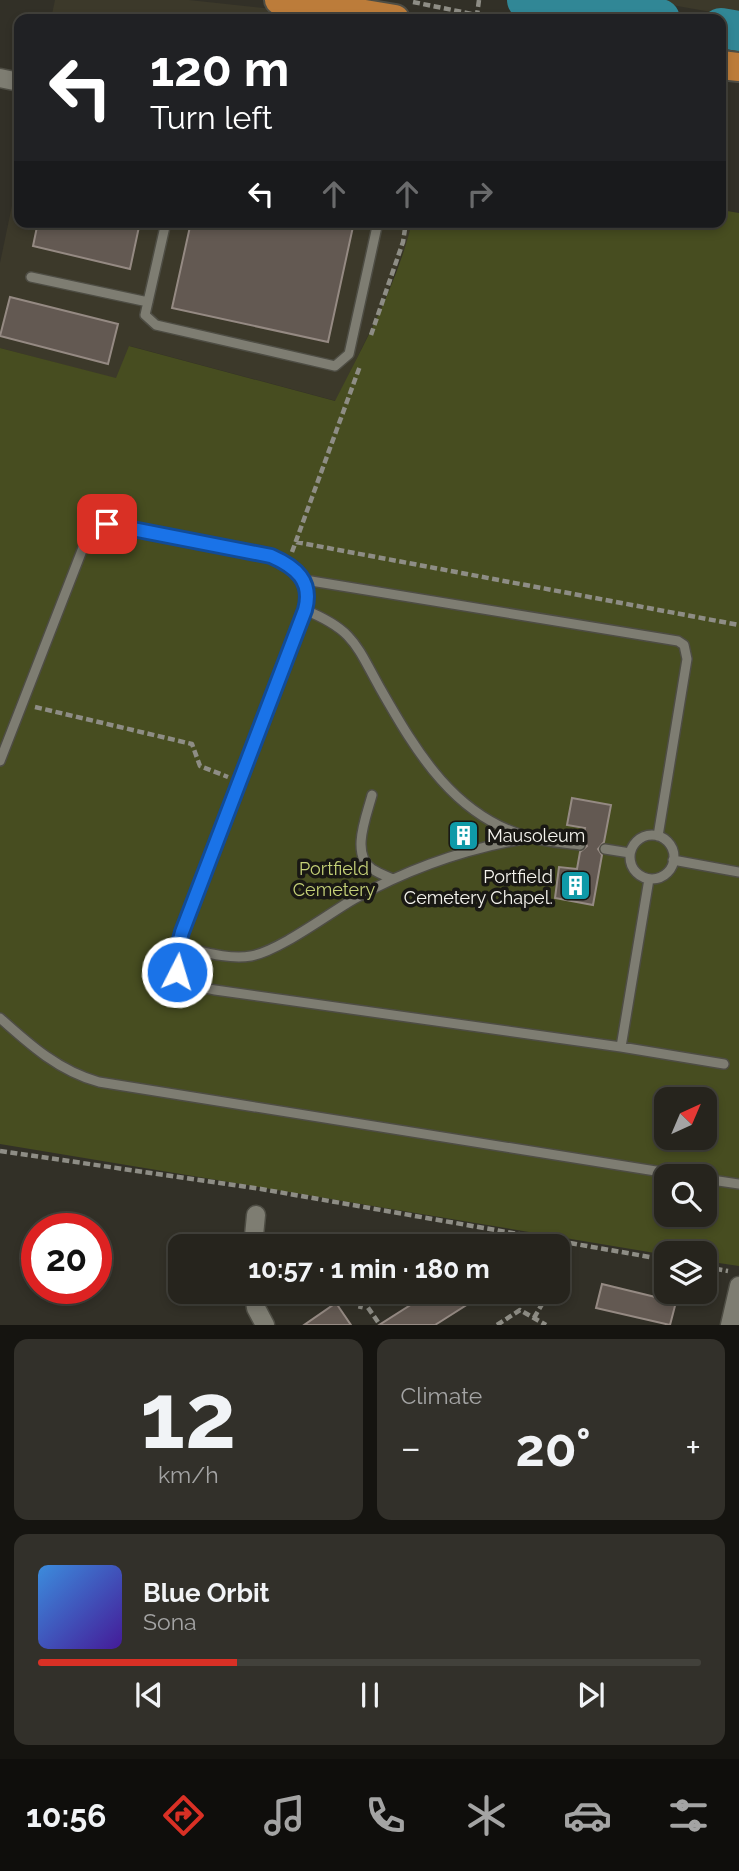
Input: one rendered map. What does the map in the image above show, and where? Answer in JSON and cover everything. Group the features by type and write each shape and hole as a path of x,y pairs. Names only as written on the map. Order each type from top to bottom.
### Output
{"main road":[{"path":"291,5 358,14"}],"street":[{"path":"254,1234 256,1215"},
{"path":"730,1325 739,1286"},
{"path":"256,1304 265,1325"}],"lane":[{"path":"165,228 145,315 156,325 335,366 349,354 377,228"},
{"path":"31,277 148,302"},
{"path":"0,761 91,532 100,526 116,525 271,556 287,564 304,580 307,591 305,610 178,946 175,963 177,972 192,985 201,988 621,1047 724,1065"},
{"path":"304,580 684,645 687,659 658,836"},
{"path":"305,610 335,624 353,640 409,739 443,784 470,808 486,819 531,838 579,845"},
{"path":"372,795 363,829 361,850 370,868 393,879"},
{"path":"643,836 658,836 672,848 673,860 671,867 662,876 649,878 637,873 632,867 630,853 632,846 643,836"},
{"path":"178,946 222,955 251,956 284,941 393,879 457,855 531,838"},
{"path":"605,849 630,853"},
{"path":"673,860 739,872"},
{"path":"621,1047 649,878"},
{"path":"0,1018 56,1065 99,1082 654,1171"},
{"path":"717,1181 739,1184"}],"path":[{"path":"405,0 472,14"},
{"path":"368,343 405,228"},
{"path":"364,355 296,542 739,625"},
{"path":"24,704 192,744 200,766 240,782"},
{"path":"0,1152 261,1189 654,1258"},
{"path":"717,1269 739,1273"},
{"path":"360,1309 361,1304"},
{"path":"365,1304 378,1322"},
{"path":"534,1318 542,1304"},
{"path":"497,1325 520,1310 547,1325"}],"shaded area":[{"path":"55,0 189,0 319,14 52,14"},
{"path":"644,0 739,0 739,17"},
{"path":"14,196 14,228 410,228 379,313 336,401 130,346 117,379 0,348 0,263"}],"green space":[{"name":"Portfield Cemetery","path":"726,211 739,213 739,1266 717,1263 717,1241 654,1241 654,1253 570,1239 570,1234 541,1234 0,1144 0,348 116,378 129,346 335,401 398,269 410,228 726,228"}],"building":[{"path":"37,228 139,228 130,269 33,246"},
{"path":"190,228 353,228 328,342 172,308"},
{"path":"10,297 118,324 108,364 0,336"},
{"path":"572,798 611,805 604,842 598,849 602,855 593,905 555,898 559,867 577,869 580,852 587,846 583,839 585,828 567,825"},
{"path":"602,1284 654,1297 654,1304 675,1304 670,1325 596,1308"},
{"path":"337,1304 351,1325 304,1325"},
{"path":"412,1304 468,1304 435,1325 379,1325"}],"waterway":[{"path":"527,0 625,14"},
{"path":"726,29 739,31"}],"place":[{"name":"Mausoleum","path":"464,835"},
{"name":"Portfield Cemetery Chapel.","path":"576,886"}],"route":[{"path":"107,524 271,556 293,569 304,580 307,591 305,610 182,932 176,954 177,972"}]}
